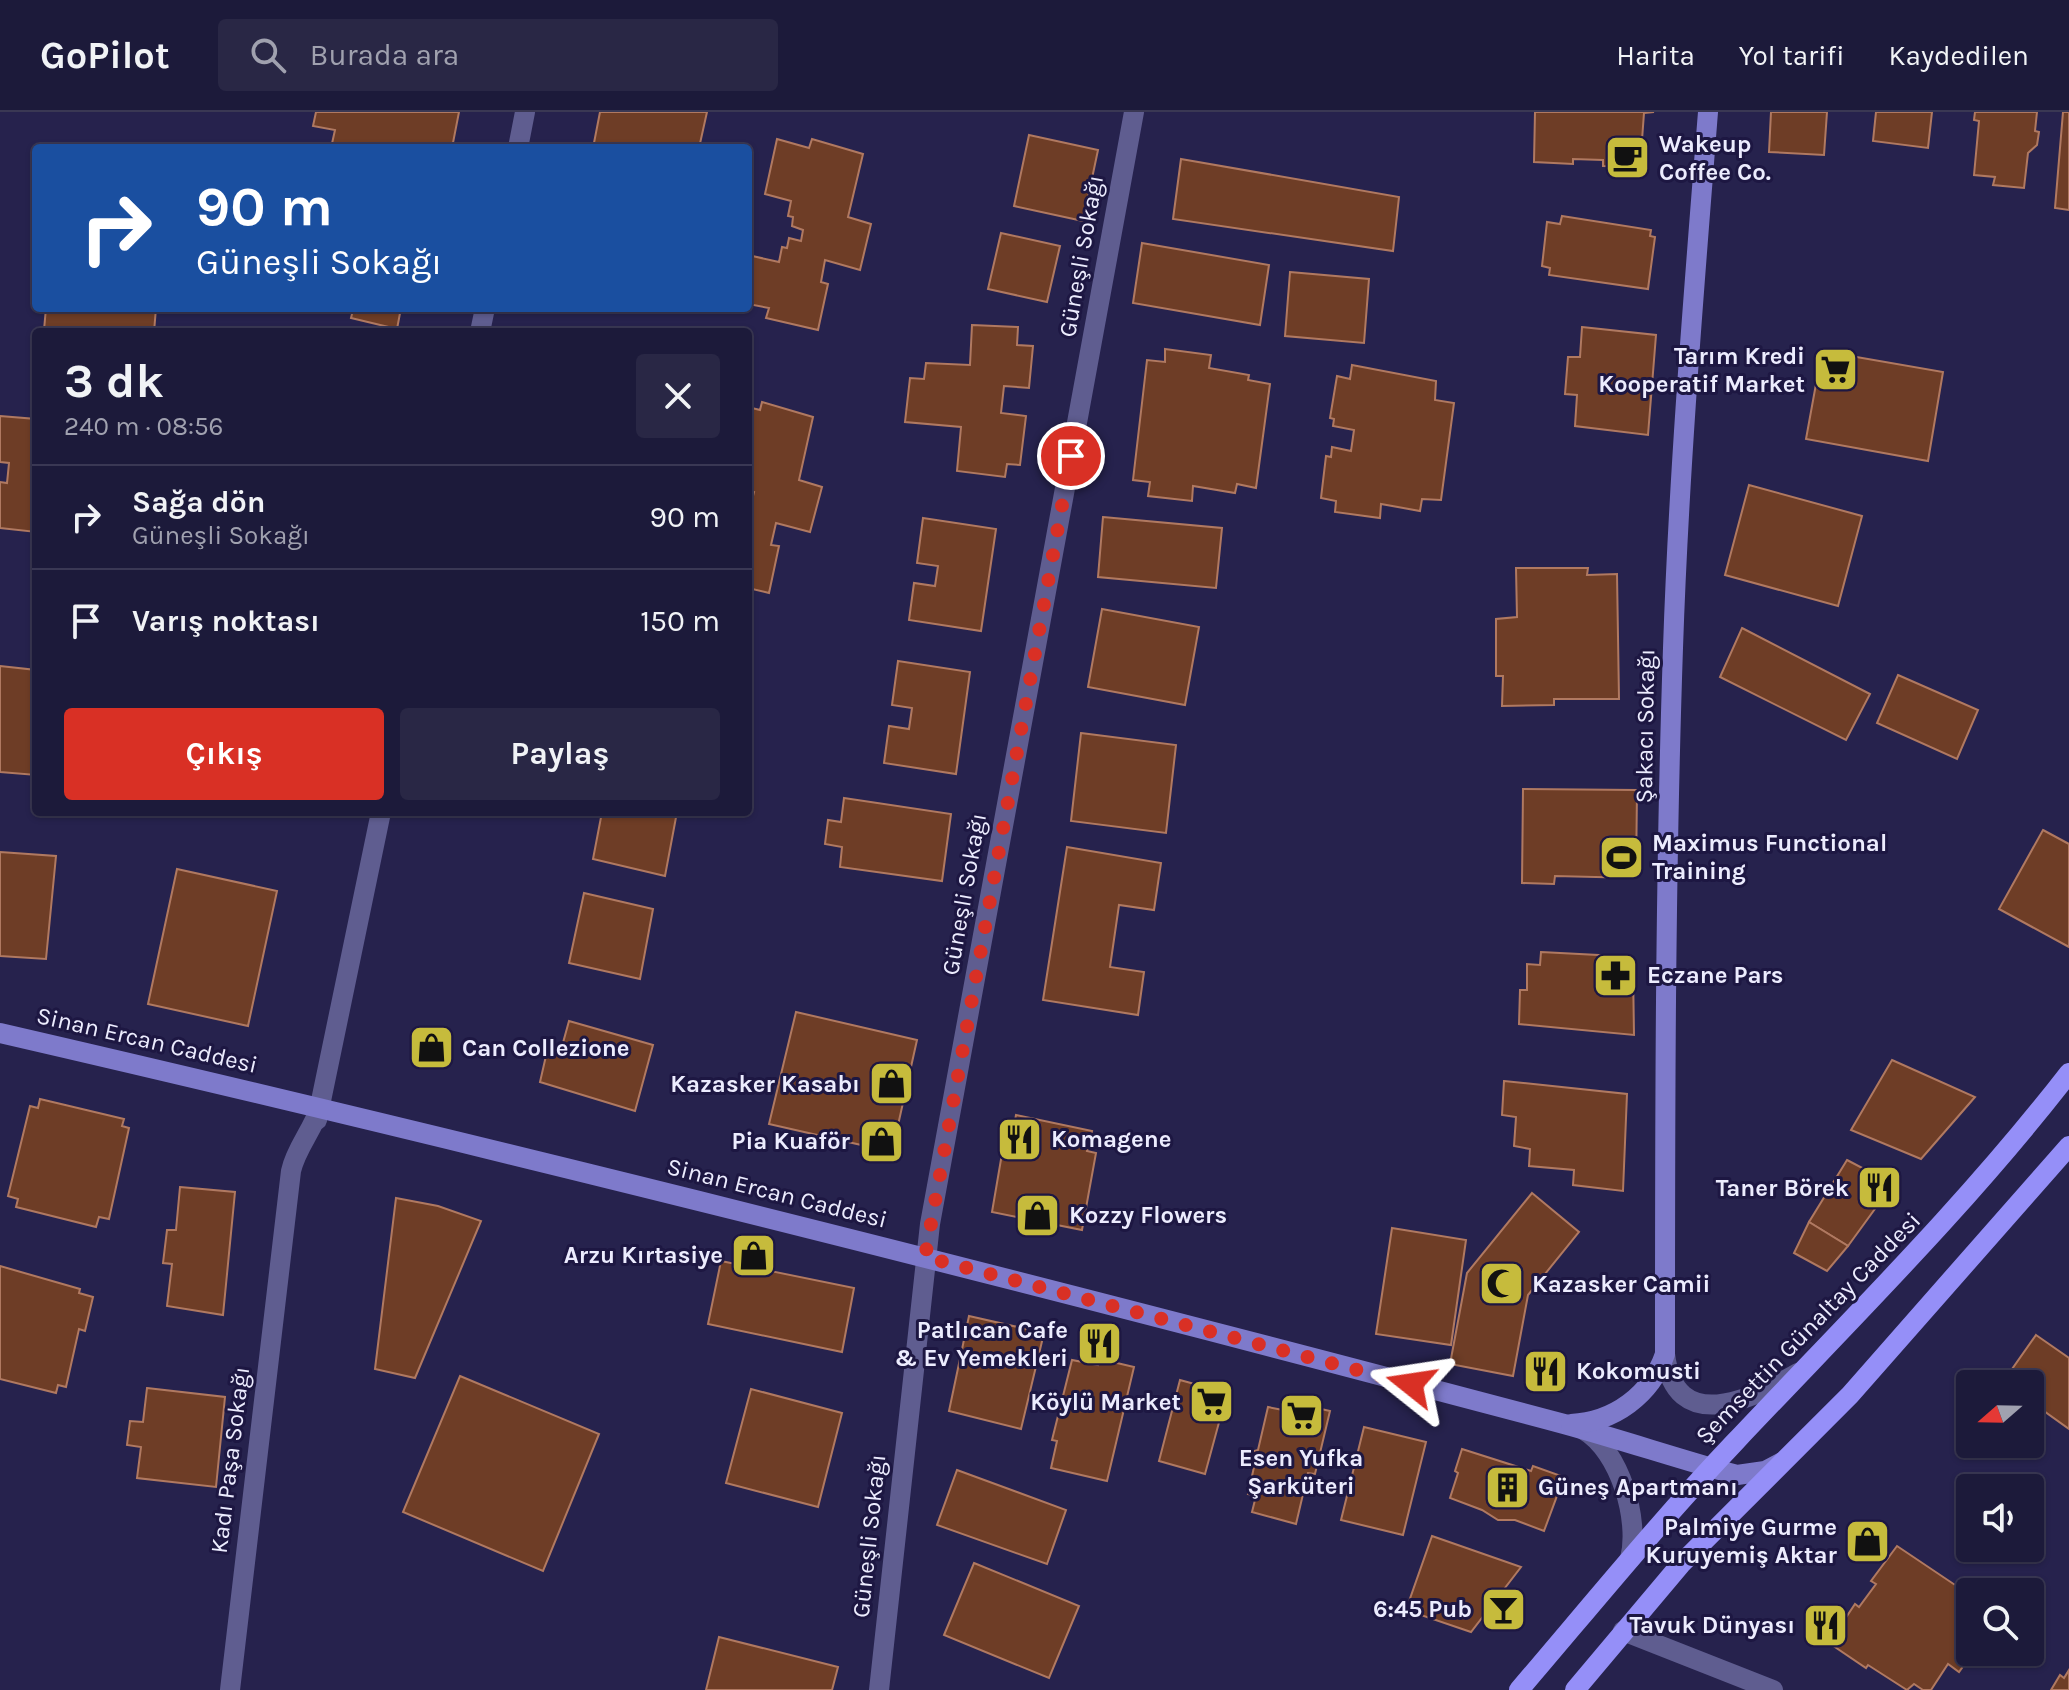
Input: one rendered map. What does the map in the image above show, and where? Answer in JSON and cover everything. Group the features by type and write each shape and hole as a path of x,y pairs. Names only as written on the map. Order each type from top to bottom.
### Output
{"main road":[{"name":"Şemsettin Günaltay Caddesi","path":"1519,1690 1711,1467 1814,1361 2001,1158 2069,1073"},
{"path":"1575,1690 1699,1546 1850,1395 2069,1146"}],"street":[{"path":"519,144 525,112"},
{"name":"Güneşli Sokağı","path":"879,1690 925,1257 1134,112"},
{"name":"Şakacı Sokağı","path":"1665,1354 1665,1129 1673,650 1683,447 1708,112"},
{"name":"Kadı Paşa Sokağı","path":"230,1690 283,1235 299,1195 320,1107 380,816"},
{"name":"Sinan Ercan Caddesi","path":"0,1033 320,1107 925,1257 1563,1424 1737,1475 1772,1468 1794,1452"},
{"path":"1665,1354 1670,1377 1680,1394 1690,1402 1704,1405 1751,1395 1787,1379 1814,1361"},
{"path":"1563,1424 1600,1419 1626,1406 1654,1378 1665,1354"},
{"path":"1584,1430 1602,1446 1622,1481 1632,1525 1630,1559"},
{"path":"1623,1631 1773,1690"}],"building":[{"path":"316,112 459,112 453,144 332,144 335,130 313,126"},
{"path":"600,112 707,112 700,144 594,144"},
{"path":"1535,112 1654,112 1644,113 1640,167 1603,166 1603,160 1573,159 1573,164 1534,162"},
{"path":"1771,112 1827,112 1824,155 1769,152"},
{"path":"1876,112 1932,112 1928,148 1873,141"},
{"path":"1975,112 2037,112 2037,145 2028,153 2024,188 1993,185 1995,177 1974,175 1979,121 1974,120"},
{"path":"2063,112 2069,112 2069,210 2055,208"},
{"path":"1029,135 1098,150 1083,221 1014,206"},
{"path":"777,139 809,148 812,139 863,154 848,217 871,224 860,270 825,260 821,282 828,284 818,330 766,318 769,308 752,305 752,256 779,262 782,247 787,248 789,238 801,241 803,230 792,226 793,217 788,216 791,201 765,194"},
{"path":"1181,159 1399,197 1393,251 1173,219"},
{"path":"1562,216 1651,230 1650,236 1655,237 1648,289 1549,275 1550,268 1542,266 1547,222 1560,224"},
{"path":"1001,233 1060,246 1047,302 988,289"},
{"path":"1142,243 1269,265 1260,325 1133,303"},
{"path":"1290,272 1369,279 1364,343 1285,336"},
{"path":"46,312 156,312 154,328 44,328"},
{"path":"352,312 400,312 397,328 351,318"},
{"path":"972,325 1018,327 1017,345 1033,346 1029,388 1004,386 1001,413 1026,416 1020,465 1007,464 1005,477 957,471 961,427 905,422 910,378 924,379 926,363 970,365"},
{"path":"1582,327 1656,335 1648,435 1575,426 1577,395 1565,394 1568,357 1580,357"},
{"path":"1165,349 1211,355 1209,368 1249,375 1248,380 1270,384 1256,488 1237,484 1235,493 1193,486 1192,501 1148,496 1150,482 1133,480 1147,360 1165,362"},
{"path":"1822,351 1943,372 1928,461 1806,439"},
{"path":"1352,365 1436,381 1435,400 1454,403 1441,500 1422,499 1420,511 1381,504 1380,518 1335,512 1336,501 1321,498 1326,456 1331,457 1332,447 1351,451 1354,430 1333,426 1334,419 1330,418 1337,376 1350,379"},
{"path":"762,402 813,417 799,480 822,487 810,532 776,523 771,545 779,546 769,593 752,589 752,408 760,410"},
{"path":"0,416 32,419 32,532 0,528 0,482 7,483 9,463 0,462"},
{"path":"1749,485 1862,516 1838,606 1725,575"},
{"path":"1103,517 1222,528 1216,588 1098,577"},
{"path":"923,518 996,529 981,631 909,620 914,583 935,586 938,566 917,563"},
{"path":"1516,568 1588,568 1587,575 1617,574 1619,699 1554,699 1554,705 1502,706 1503,676 1496,676 1496,619 1517,617"},
{"path":"1102,609 1199,627 1185,705 1088,687"},
{"path":"1742,628 1870,694 1846,740 1720,677"},
{"path":"898,661 970,672 956,774 884,763 889,726 909,729 912,708 892,705"},
{"path":"0,666 32,670 32,775 0,772"},
{"path":"1898,675 1978,710 1957,759 1877,723"},
{"path":"1081,733 1176,745 1166,833 1071,821"},
{"path":"1523,789 1637,790 1636,878 1555,876 1554,884 1522,883"},
{"path":"844,798 951,814 942,881 840,867 842,847 825,844 828,820 841,822"},
{"path":"601,816 676,816 665,876 593,859"},
{"path":"2043,830 2069,844 2069,947 1999,909"},
{"path":"1067,847 1161,863 1154,910 1119,905 1110,967 1144,972 1138,1015 1043,1000"},
{"path":"0,852 56,856 46,959 0,956"},
{"path":"177,869 277,891 248,1026 148,1004"},
{"path":"584,893 653,909 640,979 569,963"},
{"path":"1541,952 1617,956 1616,969 1633,969 1634,1035 1519,1024 1520,990 1527,990 1527,964 1540,965"},
{"path":"796,1012 917,1040 892,1152 769,1124"},
{"path":"569,1021 653,1045 635,1111 540,1082 548,1047 561,1050"},
{"path":"1892,1060 1975,1097 1921,1159 1851,1130"},
{"path":"1504,1081 1627,1094 1623,1191 1573,1185 1574,1170 1529,1166 1530,1149 1514,1146 1516,1117 1502,1115"},
{"path":"40,1099 124,1119 122,1126 129,1128 109,1219 99,1217 96,1227 16,1207 18,1199 8,1196 30,1106 38,1108"},
{"path":"1016,1115 1092,1131 1087,1151 1096,1153 1082,1230 992,1212 1005,1136 1012,1136"},
{"path":"1847,1160 1893,1184 1848,1246 1809,1222"},
{"path":"180,1187 235,1192 223,1315 167,1306 172,1264 163,1263 167,1230 176,1230"},
{"name":"Kazasker Camii","path":"1532,1193 1579,1232 1528,1295 1513,1376 1450,1364 1467,1273"},
{"path":"396,1198 438,1206 481,1221 415,1378 375,1369"},
{"path":"1809,1222 1848,1246 1827,1271 1794,1253"},
{"path":"1392,1228 1466,1240 1451,1345 1376,1334"},
{"path":"721,1261 854,1288 842,1352 708,1324"},
{"path":"0,1266 80,1289 79,1293 93,1297 85,1331 79,1329 66,1387 58,1385 56,1393 0,1379"},
{"path":"969,1316 1044,1333 1021,1429 949,1411"},
{"path":"2036,1335 2069,1358 2069,1429 2044,1411 2044,1370 2011,1370"},
{"name":"Kokomusti","path":"1531,1352 1565,1359 1559,1389 1525,1382"},
{"path":"1100,1359 1134,1367 1107,1481 1051,1468 1057,1441 1052,1440 1072,1360 1098,1365"},
{"path":"460,1376 599,1434 543,1571 403,1512"},
{"path":"1180,1380 1227,1393 1205,1474 1159,1461"},
{"path":"147,1388 225,1397 216,1487 137,1478 141,1447 127,1445 130,1421 143,1422"},
{"path":"751,1389 842,1413 818,1507 726,1483"},
{"path":"1291,1402 1330,1411 1315,1474 1308,1473 1296,1524 1252,1512 1256,1496 1248,1494 1254,1467 1250,1465 1254,1451 1258,1450 1268,1407 1288,1411"},
{"path":"1364,1427 1426,1442 1403,1535 1341,1520"},
{"name":"Güneş Apartmanı","path":"1462,1449 1531,1471 1533,1466 1564,1477 1544,1531 1515,1520 1498,1520 1482,1510 1450,1498"},
{"path":"957,1470 1066,1510 1047,1564 937,1525"},
{"path":"1432,1536 1521,1567 1471,1632 1406,1610"},
{"path":"1897,1546 1956,1586 1956,1666 1963,1666 1959,1672 1948,1664 1931,1690 1923,1690 1914,1684 1907,1690 1829,1643 1855,1604 1859,1607 1876,1584 1871,1581"},
{"path":"974,1563 1079,1606 1049,1678 944,1635"},
{"path":"719,1637 838,1667 832,1690 706,1690"},
{"path":"2069,1670 2069,1690 2051,1690 2060,1675 2064,1678"}],"place":[{"name":"Wakeup Coffee Co.","path":"1628,158"},
{"name":"Tarım Kredi Kooperatif Market","path":"1836,370"},
{"name":"Maximus Functional Training","path":"1621,857"},
{"name":"Eczane Pars","path":"1616,975"},
{"name":"Can Collezione","path":"431,1048"},
{"name":"Kazasker Kasabı","path":"891,1084"},
{"name":"Komagene","path":"1020,1139"},
{"name":"Pia Kuaför","path":"881,1141"},
{"name":"Taner Börek","path":"1880,1188"},
{"name":"Kozzy Flowers","path":"1038,1215"},
{"name":"Arzu Kırtasiye","path":"754,1255"},
{"name":"Kazasker Camii","path":"1501,1284"},
{"name":"Patlıcan Cafe & Ev Yemekleri","path":"1099,1344"},
{"name":"Kokomusti","path":"1545,1371"},
{"name":"Köylü Market","path":"1212,1402"},
{"name":"Esen Yufka Şarküteri","path":"1301,1416"},
{"name":"Güneş Apartmanı","path":"1507,1487"},
{"name":"Palmiye Gurme Kuruyemiş Aktar","path":"1868,1541"},
{"name":"6:45 Pub","path":"1503,1609"},
{"name":"Tavuk Dünyası","path":"1826,1625"}],"route":[{"path":"1071,456 925,1257 1411,1384"}]}
